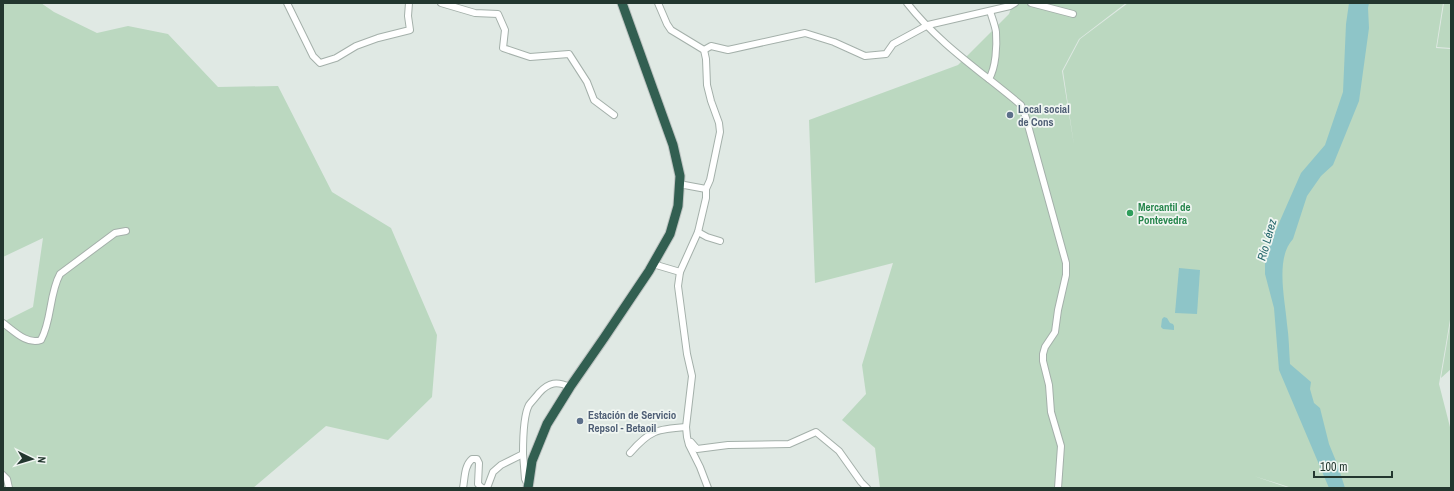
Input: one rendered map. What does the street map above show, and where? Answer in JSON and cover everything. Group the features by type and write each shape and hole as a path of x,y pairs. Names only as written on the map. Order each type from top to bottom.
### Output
{"highway":[{"path":"528,487 532,461 547,424 570,387 653,264 670,234 678,206 680,176 672,145 622,3"}],"street":[{"path":"287,3 313,56 320,63 336,58 356,46 378,38 410,30 408,16 409,3"},
{"path":"441,3 475,13 498,14 505,30 504,48 530,58 569,54 587,82 594,100 614,115"},
{"path":"658,3 671,30 704,50 706,59 707,85 719,123 720,132 710,180 706,189 706,198 698,232 680,272 678,286 687,354 692,376 686,427 687,437 708,488"},
{"path":"907,3 917,15 951,48 1021,105 1026,118 1066,263 1066,275 1058,310 1055,332 1045,347 1043,354 1043,361 1049,385 1051,412 1061,446 1058,488"},
{"path":"704,50 711,46 728,50 805,33 834,42 865,56 886,54 893,44 928,26 1010,6 1015,3"},
{"path":"1031,3 1073,14"},
{"path":"989,79 995,62 996,32 990,11"},
{"path":"680,184 706,189"},
{"path":"3,323 24,339 36,342 41,340 46,332 54,292 60,274 115,233 126,231"},
{"path":"698,232 707,237 720,241"},
{"path":"653,264 680,272"},
{"path":"528,487 525,479 523,454 524,428 528,406 543,389 553,383 560,383 570,387"},
{"path":"630,453 652,432 659,429 686,427"},
{"path":"687,437 695,448 700,449 728,445 789,444 816,432 839,451 867,488"},
{"path":"485,488 487,488 493,472 501,465 523,454"},
{"path":"464,488 468,462 472,458 477,459 479,463 478,484 482,488"},
{"path":"3,475 7,479 9,488"}],"green space":[{"path":"3,3 41,3 54,12 97,33 128,26 168,34 218,87 278,86 332,192 391,228 437,335 432,397 388,440 326,426 253,488 3,488 3,322 33,307 43,238 3,257"},
{"path":"1013,3 1126,3 1079,39 1062,71 1074,145 1063,71 1080,39 1128,3 1443,3 1436,48 1451,49 1451,314 1439,384 1451,431 1451,488 1292,488 1254,476 1289,488 880,488 875,448 842,420 866,394 862,365 893,263 815,283 809,120 958,65 1009,14"},
{"path":"1444,3 1451,3 1451,48 1437,47"},
{"path":"1451,319 1451,369 1441,378"}],"water":[{"path":"1349,3 1369,3 1369,28 1359,101 1333,165 1321,176 1307,196 1293,239 1287,247 1284,257 1282,279 1290,364 1311,382 1310,389 1314,403 1320,408 1329,444 1345,488 1329,488 1279,370 1274,308 1265,274 1265,255 1301,173 1325,145 1343,92 1346,24"},
{"path":"1179,268 1200,270 1197,314 1175,313"},
{"path":"1164,317 1173,324 1174,330 1163,329 1161,327 1162,319"}],"place":[{"name":"Local social de Cons","path":"1010,115"},
{"name":"Mercantil de Pontevedra","path":"1130,213"},
{"name":"Estación de Servicio Repsol - Betaoil","path":"580,421"}],"water label":[{"name":"Río Lérez","path":"1267,240"}]}
